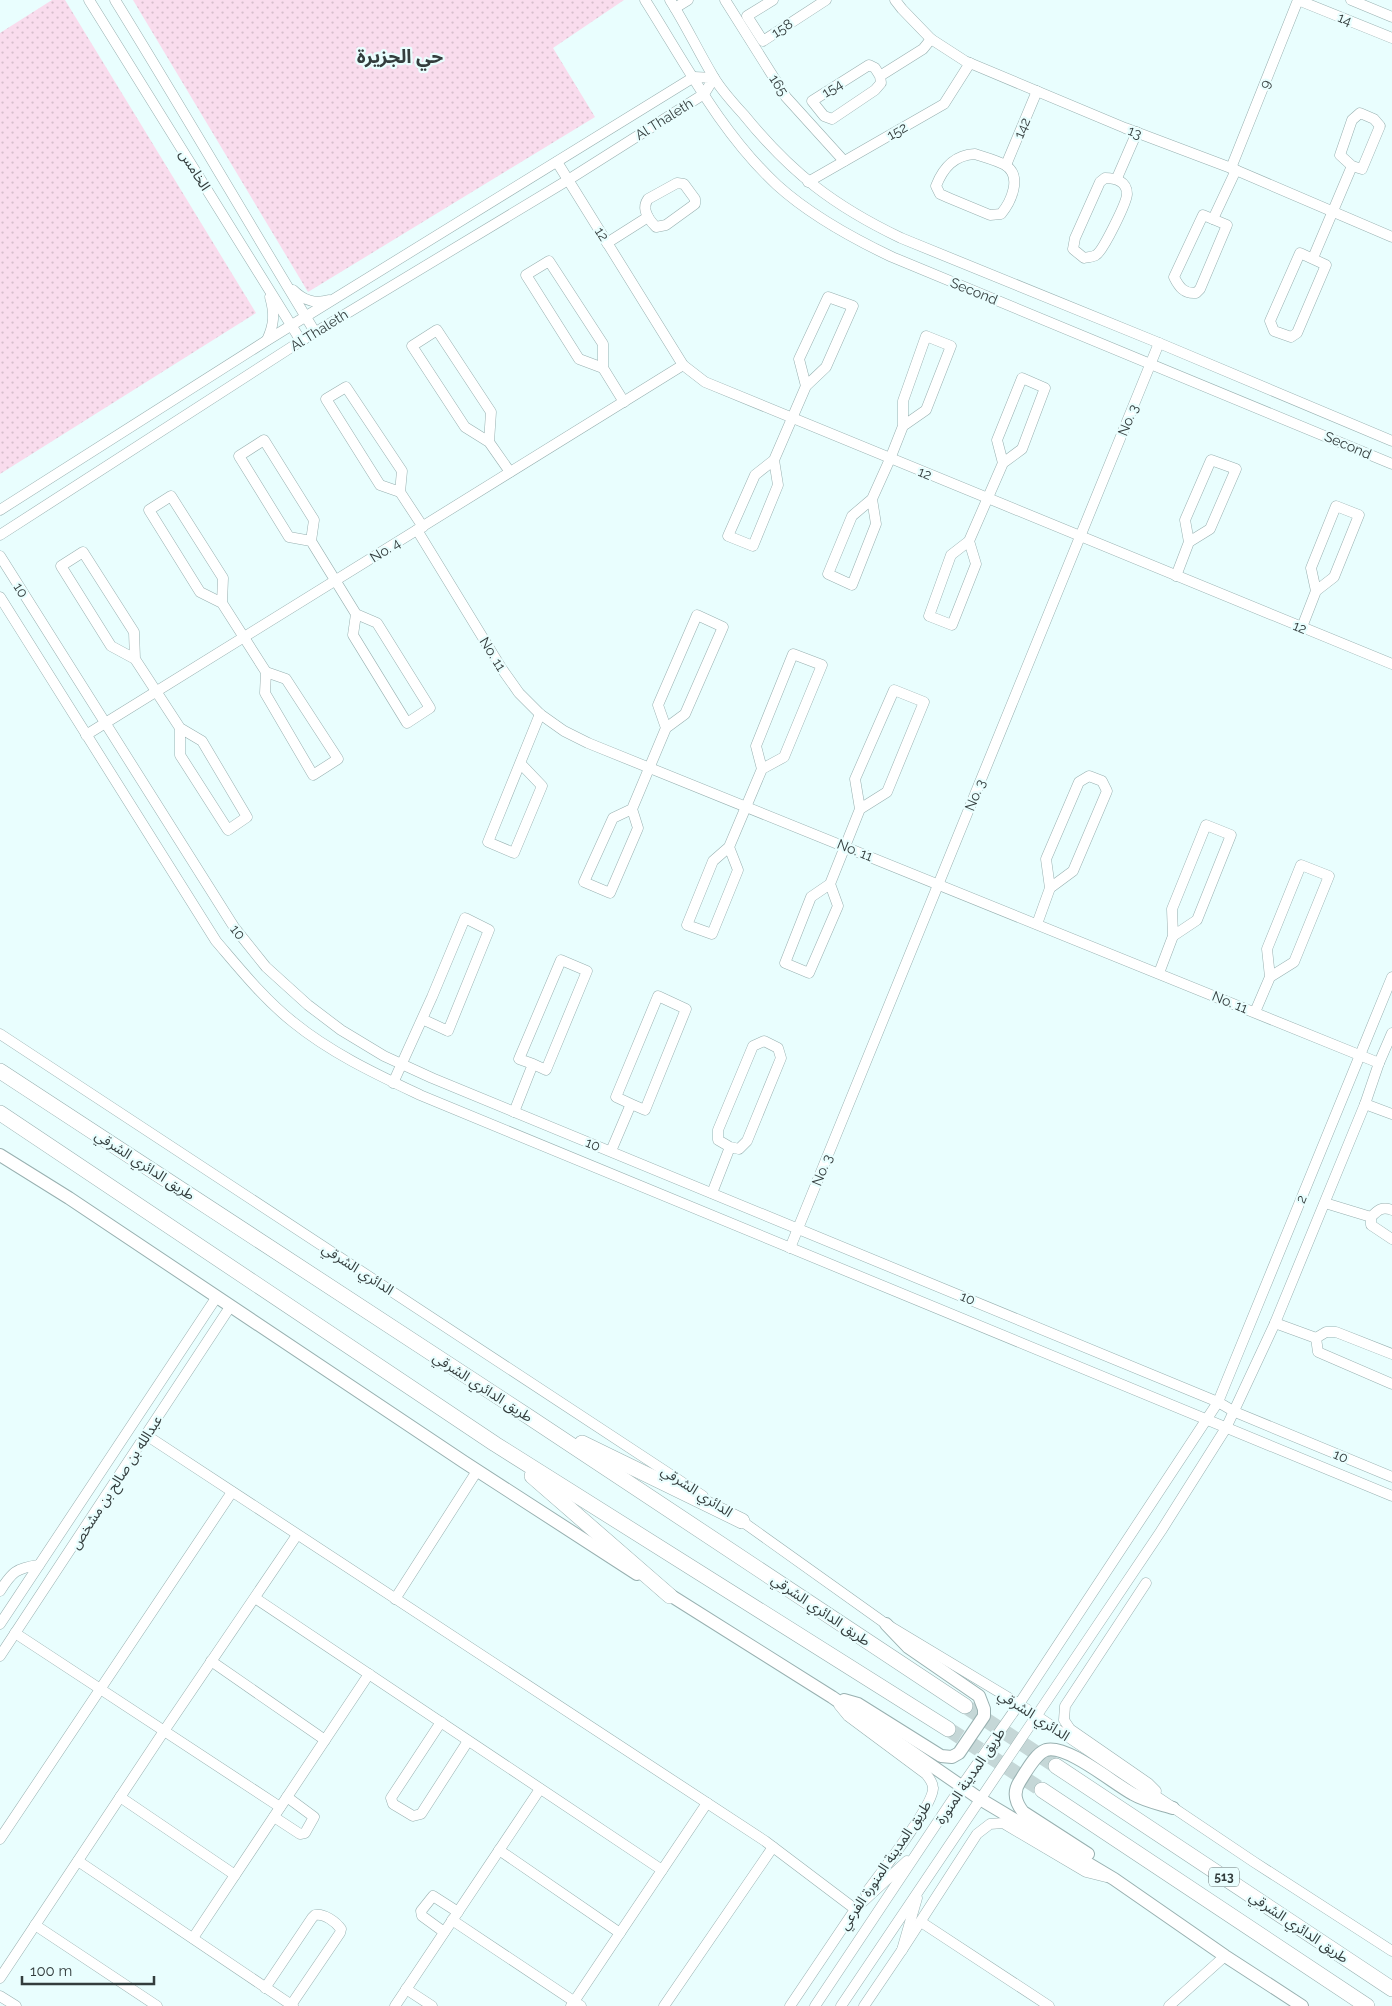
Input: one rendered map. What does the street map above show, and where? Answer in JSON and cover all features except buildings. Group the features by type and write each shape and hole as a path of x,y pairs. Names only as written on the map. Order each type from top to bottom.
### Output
{"highway":[{"name":"طريق الدائري الشرقي","path":"0,1071 526,1415 965,1706"},
{"path":"0,1113 495,1444 948,1729"},
{"path":"526,1415 742,1521"},
{"path":"495,1444 670,1596"},
{"name":"طريق الدائري الشرقي","path":"1056,1766 1392,1988"},
{"name":"طريق الدائري الشرقي","path":"1042,1790 1367,2006"}],"main road":[{"path":"0,1155 69,1198 477,1471 670,1596 832,1697 961,1787 1114,1879 1225,1956 1302,2006"},
{"path":"832,1697 858,1704 941,1756 952,1757 959,1753 984,1716 984,1708 979,1696 908,1647 886,1624"},
{"path":"1114,1879 1092,1857 1024,1812 1017,1804 1015,1796 1018,1784 1040,1753 1048,1750 1058,1750 1071,1756 1135,1796 1173,1808"}],"street":[{"name":"الخامس","path":"88,0 301,340"},
{"name":"الخامس","path":"115,0 188,118 315,332"},
{"name":"Second","path":"645,0 704,94 747,153 777,185 808,209 859,241 892,257 1392,464"},
{"path":"673,4 688,0"},
{"name":"165","path":"725,0 786,97 844,162"},
{"name":"158","path":"772,0 747,16 763,41 826,0"},
{"name":"13","path":"895,0 932,39 970,63 1037,92 1233,169 1392,237"},
{"name":"14","path":"1298,0 1392,38"},
{"name":"9","path":"1213,219 1298,0"},
{"name":"14","path":"1351,0 1392,17"},
{"name":"Second","path":"673,4 691,33 714,78 768,144 808,182 841,206 901,238 1159,343 1392,441"},
{"name":"154","path":"880,76 923,49 932,39"},
{"name":"152","path":"808,182 944,104 970,63"},
{"name":"154","path":"868,65 875,68 880,76 881,83 875,90 832,119 824,116 812,101 868,65"},
{"name":"Al Thaleth","path":"0,510 266,341 694,77 714,78 704,94 568,180 301,340 0,535"},
{"name":"142","path":"1006,165 1037,92"},
{"path":"1360,113 1374,120 1380,126 1362,169 1352,166 1340,155 1352,120 1360,113"},
{"path":"1116,178 1137,132"},
{"path":"975,154 1006,165 1012,174 1015,185 1010,204 1001,214 990,215 949,198 940,194 936,186 941,172 949,163 964,155 975,154"},
{"name":"12","path":"557,162 683,365 705,382 1392,664"},
{"path":"1313,258 1352,166"},
{"path":"1105,178 1116,178 1124,185 1127,194 1104,246 1095,256 1084,258 1074,249 1076,238 1100,182 1105,178"},
{"path":"677,183 684,184 695,199 695,204 690,209 666,225 656,226 648,217 645,209 647,201 677,183"},
{"path":"1203,215 1213,219 1228,226 1200,288 1196,293 1190,294 1183,291 1174,277 1203,215"},
{"path":"607,243 648,217"},
{"path":"1300,253 1313,258 1326,265 1297,333 1291,337 1274,331 1270,321 1300,253"},
{"path":"602,368 579,359 526,275 549,261 603,344 602,368 624,402"},
{"path":"281,277 300,297 311,302 323,302 338,298"},
{"path":"266,341 273,328 274,314 267,286"},
{"path":"774,460 778,485 753,546 728,536 755,474 774,460 806,386 826,368 853,306 828,297 800,359 806,386"},
{"path":"489,442 491,412 437,330 412,346 464,427 489,442 510,472"},
{"path":"872,499 876,524 852,585 828,574 852,516 872,499 890,459 903,426 903,401 926,336 951,346 926,410 903,426"},
{"name":"No. 3","path":"790,1248 1159,343"},
{"name":"No. 4","path":"86,735 683,365"},
{"path":"969,541 976,564 952,625 929,616 951,555 969,541 1003,463 1022,449 1045,388 1022,378 997,440 1003,463"},
{"path":"346,386 402,471 400,492 380,484 326,400 346,386"},
{"path":"311,541 289,536 239,456 264,440 314,520 311,541 335,581 356,614 377,623 430,708 407,723 353,635 356,614"},
{"path":"1176,576 1189,542 1185,520 1211,460 1236,469 1210,529 1189,542"},
{"name":"No. 11","path":"400,492 502,669 519,694 540,714 564,731 588,744 1379,1062"},
{"path":"222,603 223,578 172,496 149,510 200,592 222,603 266,672 265,693 313,775 338,759 286,679 266,672"},
{"path":"1302,627 1316,591 1334,578 1359,516 1336,506 1311,568 1316,591"},
{"path":"135,659 134,632 83,552 61,566 111,646 135,659 180,728 202,741 247,817 228,830 180,755 180,728"},
{"name":"10","path":"0,556 234,928 266,967 308,1005 341,1030 384,1056 514,1112 1218,1402 1236,1412 1392,1477"},
{"name":"10","path":"0,597 216,941 251,982 300,1027 328,1047 393,1083 438,1103 1392,1496"},
{"path":"632,809 612,818 584,882 610,893 638,828 632,809 648,768 666,728 685,714 724,627 697,615 658,705 666,728"},
{"path":"729,847 738,870 712,934 687,925 713,861 729,847 762,769 756,746 793,654 822,665 784,757 762,769"},
{"path":"830,884 838,906 809,973 785,963 811,897 830,884 860,809 855,779 894,690 924,702 887,792 860,809"},
{"path":"520,763 542,786 514,853 488,842 520,763 540,714"},
{"path":"1037,924 1050,888 1046,859 1079,782 1089,776 1102,780 1107,791 1073,871 1050,888"},
{"path":"1159,973 1174,936 1172,909 1206,825 1231,836 1197,920 1174,936"},
{"path":"1255,1012 1270,978 1267,949 1301,865 1330,876 1294,962 1270,978"},
{"path":"393,1083 465,918 489,930 448,1031 422,1019"},
{"path":"561,960 587,970 546,1070 532,1064 519,1059 561,960"},
{"name":"2","path":"1206,1419 1218,1402 1392,978"},
{"path":"658,996 686,1009 646,1110 631,1104 616,1097 658,996"},
{"name":"2","path":"1226,1428 1236,1412 1275,1323 1365,1104 1379,1062 1392,1033"},
{"name":"الدائري الشرقي","path":"0,1034 742,1521 886,1624 1019,1704 1173,1808 1392,1951"},
{"path":"764,1041 778,1048 781,1058 747,1141 739,1149 730,1147 718,1140 718,1130 754,1046 764,1041"},
{"path":"514,1112 532,1064"},
{"path":"611,1151 631,1104"},
{"path":"1365,1104 1392,1114"},
{"path":"712,1192 730,1147"},
{"path":"1325,1203 1371,1217"},
{"path":"1392,1210 1385,1208 1378,1210 1371,1217 1371,1225 1392,1239"},
{"name":"عبدالله بن صالح بن مشخص","path":"0,1624 216,1298"},
{"name":"عبدالله بن صالح بن مشخص","path":"0,1656 230,1307"},
{"path":"1275,1323 1316,1338"},
{"path":"1316,1338 1326,1332 1336,1332 1392,1354"},
{"path":"1316,1338 1318,1352 1392,1384"},
{"name":"طريق المدينة المنورة","path":"815,2006 961,1787 1019,1704 1206,1419"},
{"name":"طريق المدينة المنورة","path":"841,2006 1161,1531 1226,1428"},
{"path":"146,1435 773,1847 855,1909 919,1850"},
{"path":"395,1599 477,1471"},
{"path":"0,1839 232,1492"},
{"path":"0,1978 297,1535"},
{"path":"0,1591 11,1574 24,1567 39,1565"},
{"path":"1146,1583 1065,1706 1064,1720 1070,1730 1148,1783 1173,1808"},
{"path":"254,1598 662,1870"},
{"path":"15,1633 280,1808"},
{"path":"212,1661 325,1740"},
{"path":"193,1938 368,1674"},
{"name":"طريق المدينة المنورة الفرعي","path":"790,2006 925,1809 934,1788 932,1781 926,1774 848,1716 832,1697"},
{"path":"441,1722 392,1798 393,1804 413,1816 420,1814 468,1741"},
{"path":"395,2006 540,1789"},
{"path":"120,1797 234,1875"},
{"path":"274,1817 300,1834 305,1833 314,1817 287,1797"},
{"path":"444,1932 422,1916 421,1911 433,1896 455,1916 575,2004 707,1803"},
{"path":"864,2006 921,1922 977,1834 990,1824 1003,1823 1086,1872 1114,1879"},
{"path":"664,2006 773,1847"},
{"path":"499,1850 620,1933"},
{"path":"78,1861 266,1988 292,2005 340,1933 341,1929 338,1925 323,1915 315,1914 266,1988"},
{"path":"902,1950 920,1888"},
{"path":"921,1922 1049,2006"},
{"path":"35,1926 152,2005"},
{"path":"1169,2006 1225,1956"},
{"path":"406,1989 432,2006"},
{"path":"0,1996 16,2006"}],"shaded area":[{"path":"52,0 65,0 256,313 0,474 0,33"},
{"path":"133,0 624,0 553,48 595,117 308,292"}],"tunnel":[{"path":"965,1706 1056,1766"},
{"path":"948,1729 1042,1790"}],"district":[{"name":"حي الجزيرة","path":"400,56"}]}
